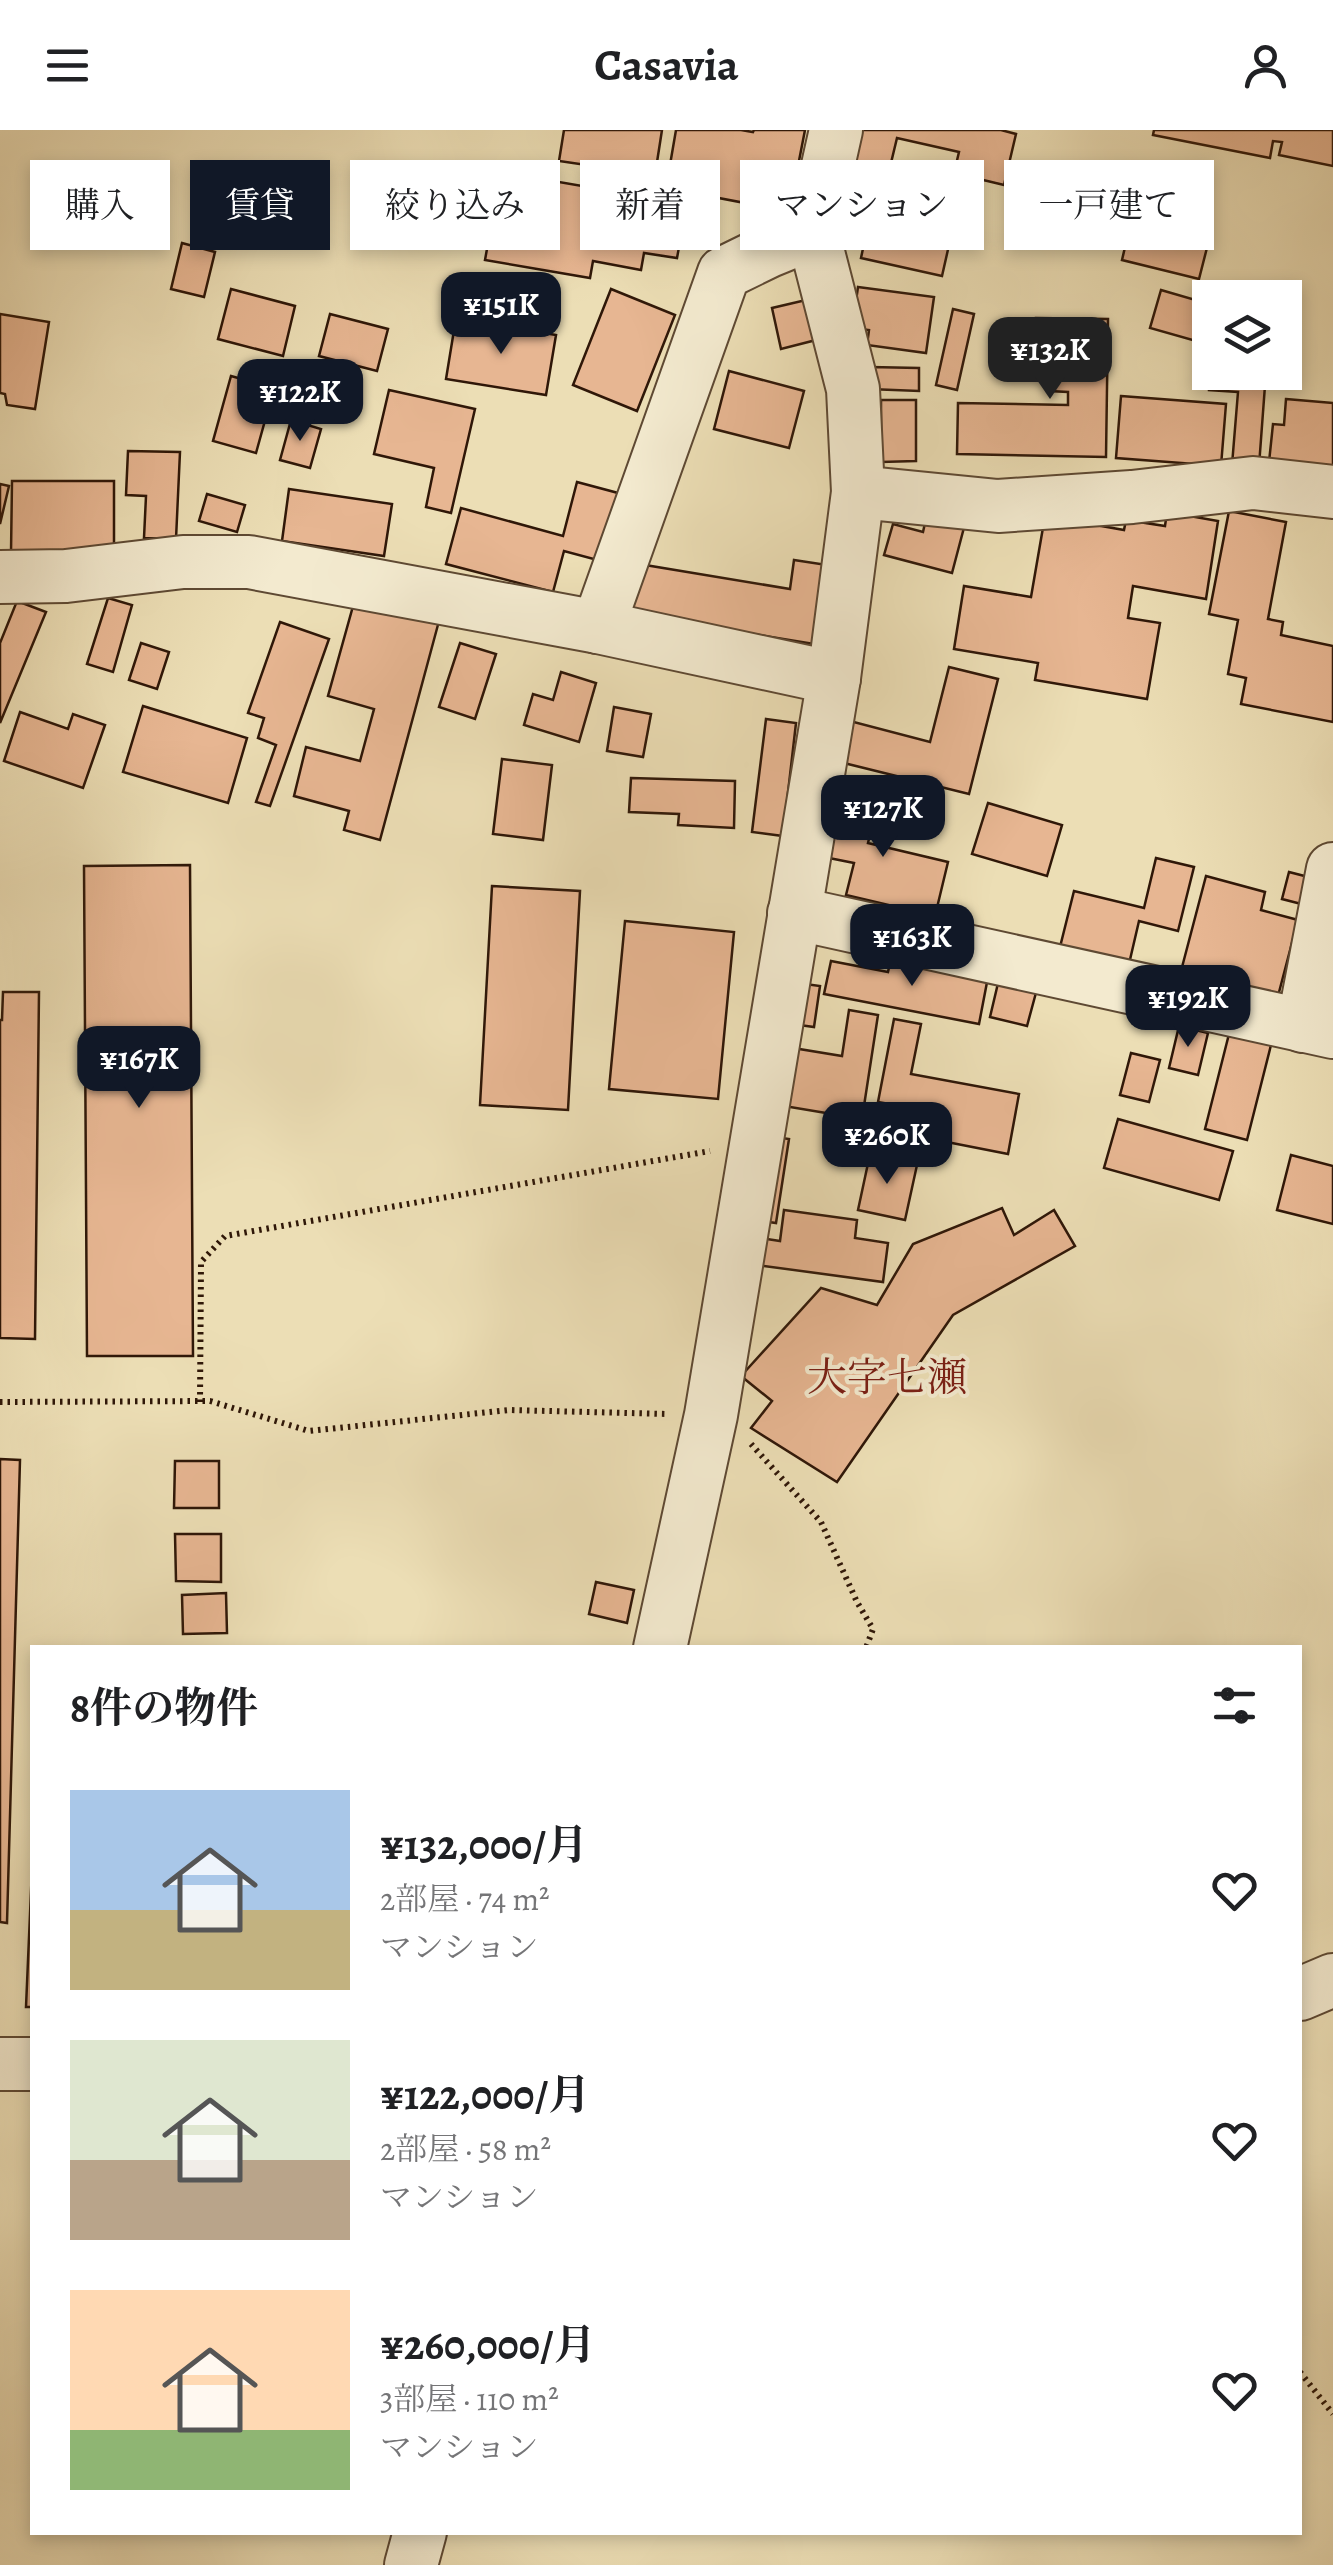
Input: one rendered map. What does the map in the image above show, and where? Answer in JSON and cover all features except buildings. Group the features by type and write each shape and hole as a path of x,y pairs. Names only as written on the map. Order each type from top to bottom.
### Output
{"street":[{"path":"829,160 836,130"},
{"path":"598,627 724,273 769,250"},
{"path":"661,1645 710,1415 834,678 858,492 852,388 817,250"},
{"path":"858,492 998,506 1132,497 1253,483 1333,492"},
{"path":"0,576 66,576 183,562 249,562 598,627 834,678"},
{"path":"794,913 1318,1029 1333,869"},
{"path":"1302,1993 1333,1980"},
{"path":"0,2064 30,2064"},
{"path":"411,2565 419,2535"}],"path":[{"path":"200,1402 201,1262 225,1236 755,1142"},
{"path":"0,1402 210,1401 309,1430 509,1410 710,1415 755,1447 821,1522 873,1629 867,1645"},
{"path":"1302,2375 1333,2414"}],"district":[{"name":"大字七瀬","path":"887,1377"}]}
